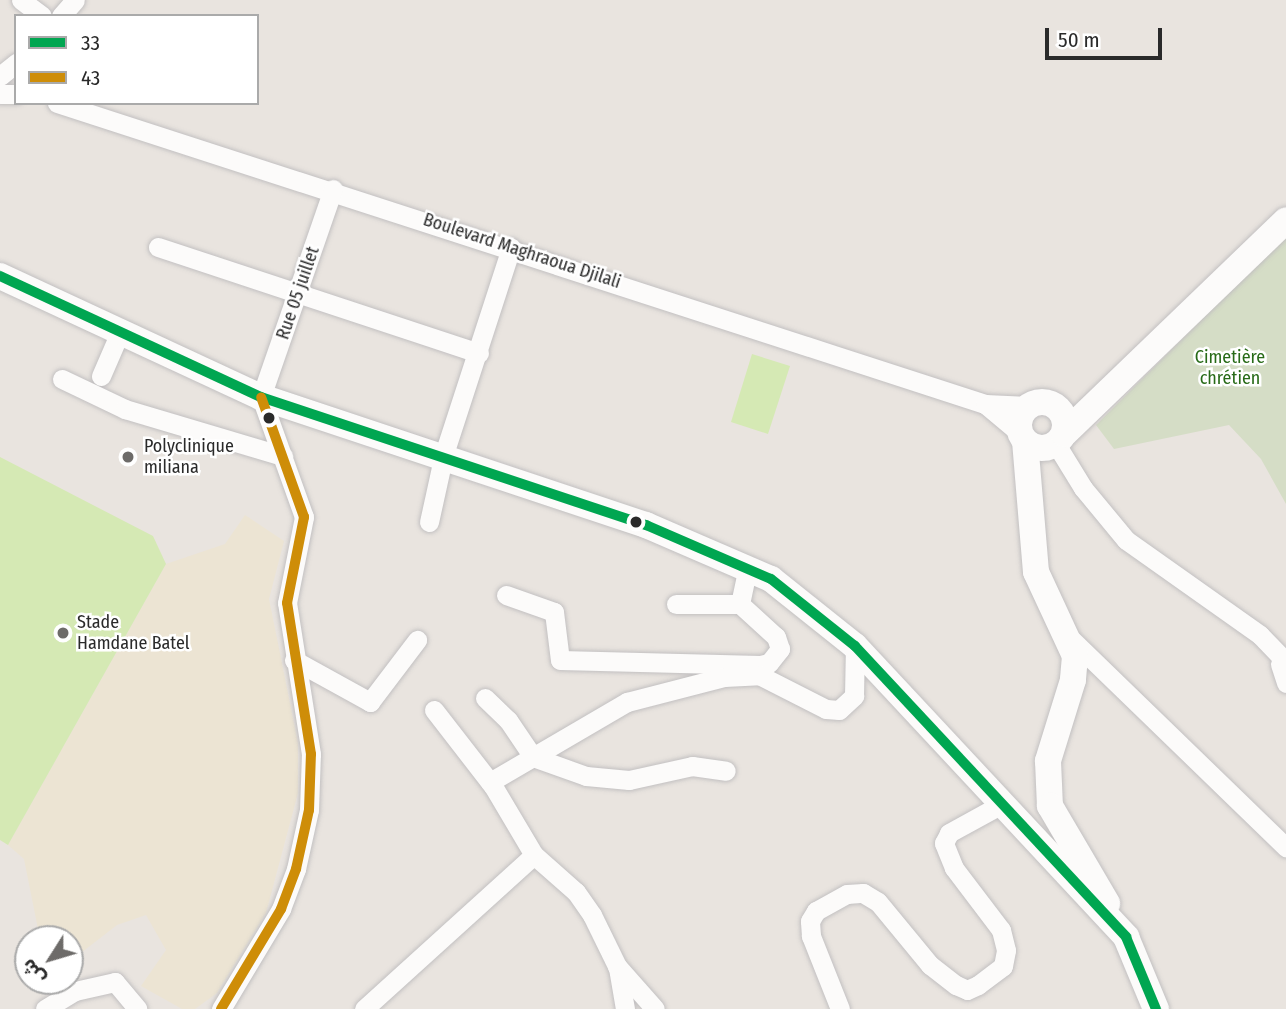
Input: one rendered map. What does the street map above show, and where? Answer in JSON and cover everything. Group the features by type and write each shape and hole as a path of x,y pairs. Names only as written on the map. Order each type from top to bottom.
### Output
{"main road":[{"path":"1043,440 1114,385 1286,220"},
{"path":"0,276 261,397 444,454 748,566 771,579 855,646 1126,937"},
{"path":"1043,440 1020,418 1037,404 1114,385"},
{"path":"1037,404 1060,410 1043,440 1030,521 1036,572 1070,638 1073,680 1048,761 1050,806 1126,937 1156,1009"}],"street":[{"path":"21,0 39,14"},
{"path":"63,14 75,0"},
{"path":"0,76 14,65"},
{"name":"Boulevard Maghraoua Djilali","path":"63,105 333,189 985,404"},
{"name":"Rue 05 juillet","path":"261,397 333,189"},
{"path":"158,247 479,353"},
{"path":"429,522 444,454 511,248"},
{"path":"101,376 120,332"},
{"path":"62,379 125,410 283,456"},
{"path":"221,1009 281,909 296,869 309,810 311,754 294,660 288,603 304,517 261,397"},
{"path":"985,404 1037,404"},
{"path":"985,404 1043,440 1126,540 1277,643 1285,670"},
{"path":"740,604 748,566"},
{"path":"506,595 554,612 560,660 769,663 780,649 776,637 740,604 676,604"},
{"path":"1070,638 1286,847"},
{"path":"294,660 370,702 417,640"},
{"path":"490,782 626,702 724,677 759,675 826,709 839,710 854,696 855,646"},
{"path":"485,698 508,720 533,757 607,780 629,780 692,766 726,771"},
{"path":"434,710 490,782 534,855 576,892 605,936 617,966 625,1009"},
{"path":"840,1009 811,936 810,921 816,911 847,894 863,893 878,902 940,975 965,999 1003,965 1006,950 1001,930 954,868 944,843 949,833 1002,804"},
{"path":"364,1009 534,855"},
{"path":"617,966 655,1009"},
{"path":"45,1009 75,991 115,982 138,1009"}],"shaded area":[{"path":"245,515 284,541 269,599 298,743 298,793 266,913 217,993 195,1009 182,1009 141,986 166,950 146,915 117,925 84,951 84,925 37,925 24,859 8,845 166,564 225,544"}],"green space":[{"name":"Cimetière chrétien","path":"1286,235 1286,504 1261,459 1229,425 1114,449 1096,425"},
{"path":"752,354 790,366 768,434 731,422"},
{"name":"Stade Hamdane Batel","path":"0,457 153,536 166,564 8,845 0,840"}],"transit line":[{"name":"33","path":"0,276 261,397 646,525 771,579 855,646 1126,937 1156,1009"},
{"name":"43","path":"221,1009 281,909 296,869 309,810 311,754 287,603 304,517 261,397"}],"place":[{"name":"Polyclinique miliana","path":"128,457"},
{"name":"Stade Hamdane Batel","path":"63,633"}]}
